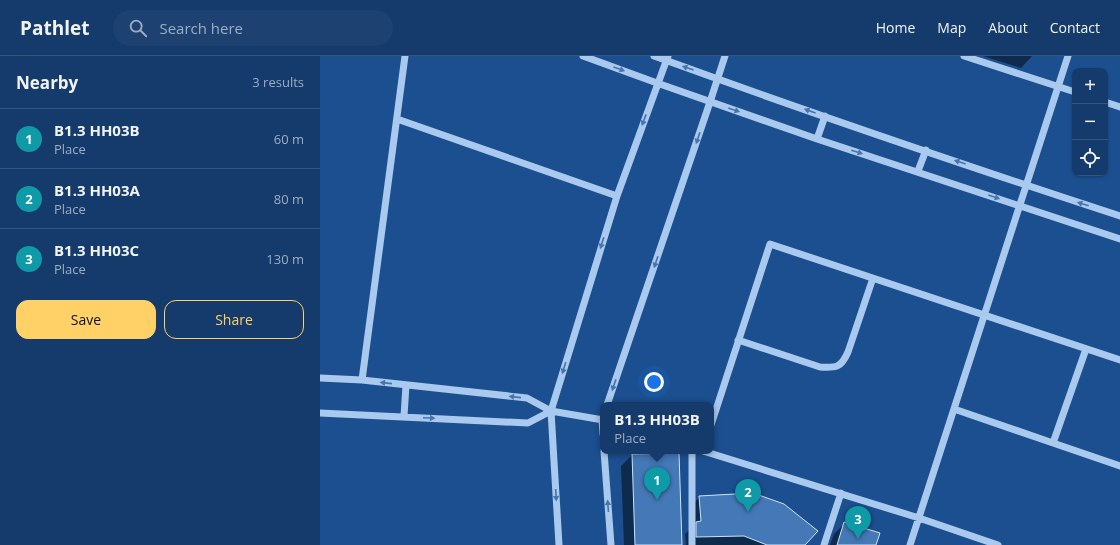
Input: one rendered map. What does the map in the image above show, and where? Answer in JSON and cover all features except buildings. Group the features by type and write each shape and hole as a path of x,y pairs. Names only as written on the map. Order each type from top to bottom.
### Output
{"street":[{"path":"362,380 404,56"},
{"path":"583,56 817,139 918,171 1120,239"},
{"path":"654,56 667,58 718,78 825,116 1120,216"},
{"path":"608,402 725,56"},
{"path":"964,56 1072,91"},
{"path":"910,545 1068,56"},
{"path":"559,545 551,411 617,196 667,58"},
{"path":"1108,103 1120,108"},
{"path":"817,139 825,116"},
{"path":"397,119 617,196"},
{"path":"918,171 926,150"},
{"path":"714,416 770,244 1120,360"},
{"path":"738,340 820,367 833,368 843,362 848,352 873,278"},
{"path":"1053,443 1086,348"},
{"path":"320,378 362,380 527,398 551,411 600,419"},
{"path":"404,416 406,385"},
{"path":"954,410 1120,466"},
{"path":"320,413 528,423 551,411"},
{"path":"604,454 611,545"},
{"path":"692,454 692,545"},
{"path":"713,454 841,493 998,545"},
{"path":"824,545 841,493"}],"place":[{"name":"B1.3 HH03B","path":"657,500"},
{"name":"B1.3 HH03A","path":"748,512"},
{"name":"B1.3 HH03C","path":"858,539"}]}
